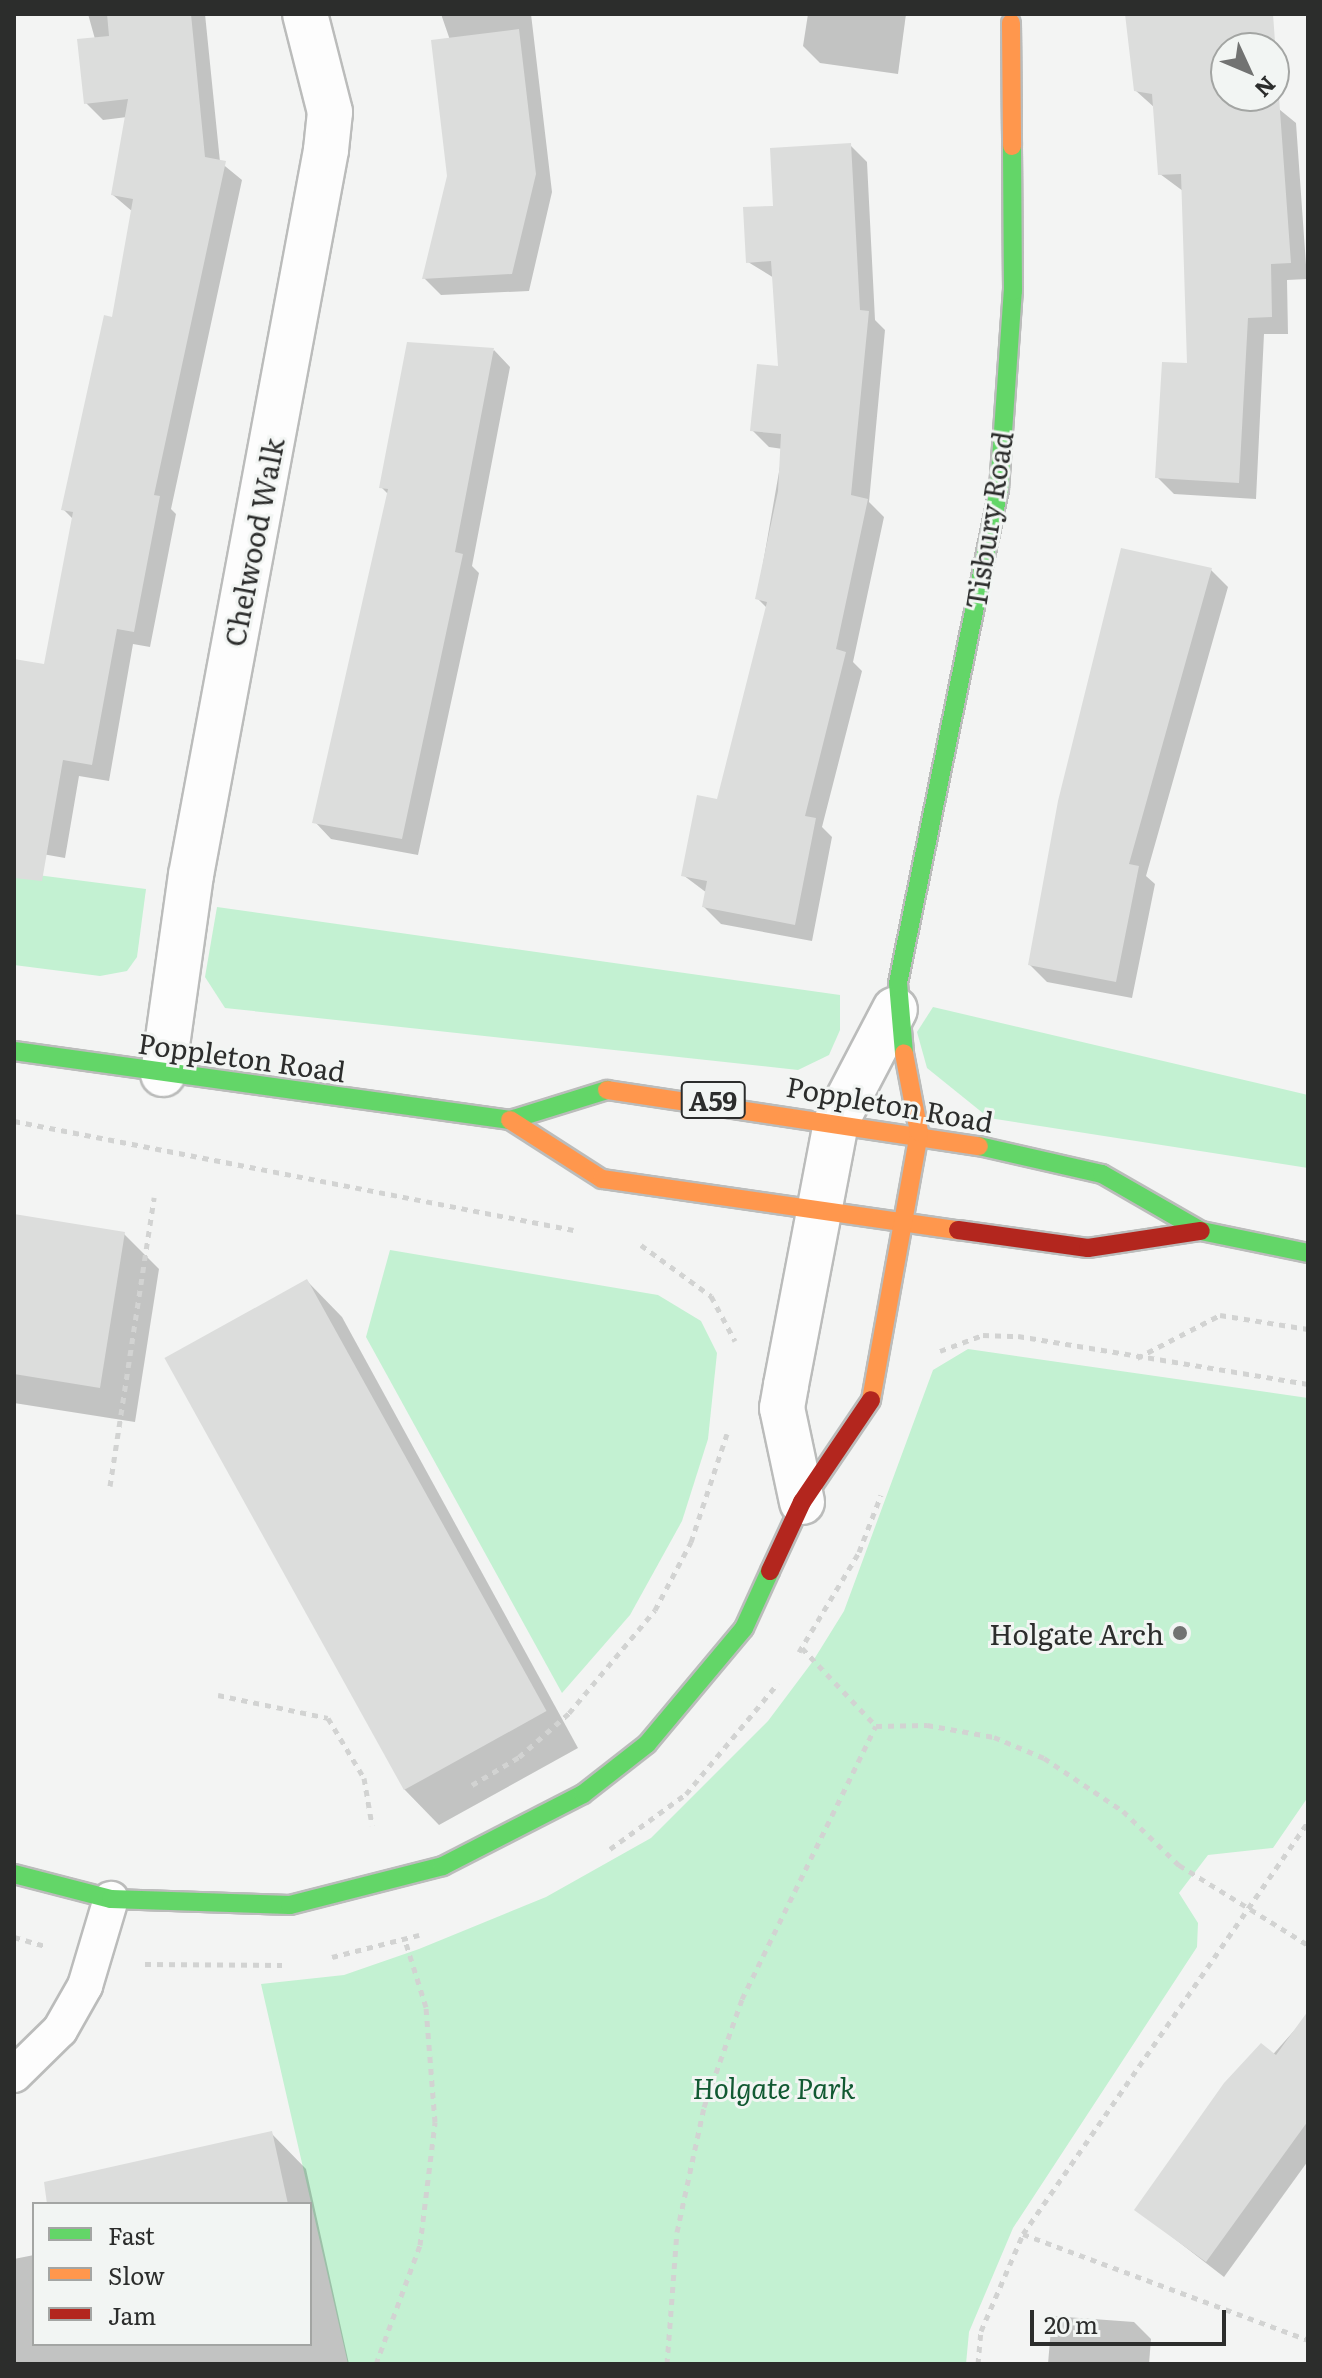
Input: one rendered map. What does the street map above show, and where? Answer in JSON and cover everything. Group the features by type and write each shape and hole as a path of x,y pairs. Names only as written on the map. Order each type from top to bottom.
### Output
{"street":[{"name":"Chelwood Walk","path":"163,1074 191,875 326,150 330,112 305,14"},
{"name":"Tisbury Road","path":"802,1502 782,1408 836,1122 895,1009 999,489 1013,291 1011,23"},
{"name":"Tisbury Road","path":"14,1874 111,1899 290,1905 443,1866 583,1794 647,1744 744,1628 802,1502 869,1409 908,1223 919,1132 895,1009"},
{"name":"Poppleton Road","path":"14,1051 510,1120 608,1090 919,1132 1102,1174 1201,1231 1308,1253"},
{"name":"Poppleton Road","path":"510,1120 602,1179 1088,1248 1201,1231"}],"lane":[{"path":"14,2075 66,2019 111,1899"}],"path":[{"path":"14,1121 592,1234"},
{"path":"110,1486 154,1197"},
{"path":"623,1240 639,1243 694,1283"},
{"path":"1308,1329 1220,1315 1136,1358 1308,1384"},
{"path":"468,1787 519,1757 569,1713 655,1610 691,1542 730,1421"},
{"path":"802,1648 876,1726 927,1725 994,1737 1044,1758 1123,1811 1179,1865 1308,1945"},
{"path":"218,1695 328,1718 364,1778 372,1812"},
{"path":"667,2364 677,2232 704,2107 742,1999 876,1726"},
{"path":"978,2364 981,2331 1023,2234 1308,1822"},
{"path":"373,1834 387,1828"},
{"path":"376,2364 420,2245 435,2122 426,2007 405,1940"},
{"path":"1023,2234 1308,2340"}],"green space":[{"path":"14,872 146,889 137,957 127,971 100,976 14,965"},
{"path":"217,907 840,995 840,1030 829,1055 798,1070 225,1008 205,977"},
{"path":"933,1007 1308,1095 1308,1168 989,1118 927,1068 917,1032"},
{"path":"390,1250 658,1295 701,1321 717,1353 708,1439 682,1521 630,1615 562,1693 366,1337"},
{"name":"Holgate Park","path":"968,1349 1308,1398 1308,1797 1273,1848 1208,1855 1179,1893 1198,1923 1197,1947 1013,2228 969,2332 966,2364 348,2364 261,1984 344,1975 419,1949 546,1897 651,1838 768,1721 813,1661 844,1611 933,1370"}],"building":[{"path":"107,14 191,14 205,157 226,161 154,495 160,496 134,632 117,629 92,765 63,760 42,881 14,878 14,659 44,664 73,512 61,510 104,315 112,317 133,199 111,195 128,99 84,104 77,39 109,36"},
{"path":"1125,14 1273,14 1274,32 1210,32 1210,112 1280,112 1291,263 1271,264 1272,317 1248,318 1239,483 1155,478 1162,362 1187,363 1181,174 1158,175 1152,94 1134,91"},
{"path":"519,29 536,174 512,274 422,279 447,176 431,40"},
{"path":"851,143 860,310 869,311 851,495 868,499 836,649 846,652 805,816 816,818 795,925 702,907 707,881 681,876 697,795 717,799 767,602 755,599 778,491 781,434 750,431 757,364 778,366 771,261 746,263 743,207 773,206 770,148"},
{"path":"407,342 494,348 455,552 463,554 402,839 312,823 388,489 379,488"},
{"path":"1121,548 1212,568 1129,864 1139,866 1116,982 1028,965 1058,801"},
{"path":"14,1214 125,1232 100,1388 14,1374"},
{"path":"307,1279 546,1711 404,1790 164,1358"},
{"path":"1308,2011 1308,2121 1206,2262 1134,2210 1224,2083 1261,2043 1276,2055"},
{"path":"272,2131 288,2202 47,2202 44,2182"}],"traffic: fast":[{"path":"904,1053 898,983 999,489 1013,291 1012,146"},
{"path":"14,1051 510,1120 607,1090"},
{"path":"979,1146 1102,1174 1201,1231 1308,1253"},
{"path":"14,1874 111,1899 290,1905 443,1866 583,1794 647,1744 744,1628 770,1571"}],"traffic: slow":[{"path":"1011,23 1012,146"},
{"path":"871,1400 919,1132 904,1053"},
{"path":"607,1090 979,1146"},
{"path":"510,1120 602,1179 958,1230"}],"traffic: jam":[{"path":"958,1230 1088,1248 1201,1231"},
{"path":"770,1571 802,1502 871,1400"}],"place":[{"name":"Holgate Arch","path":"1180,1633"}]}
